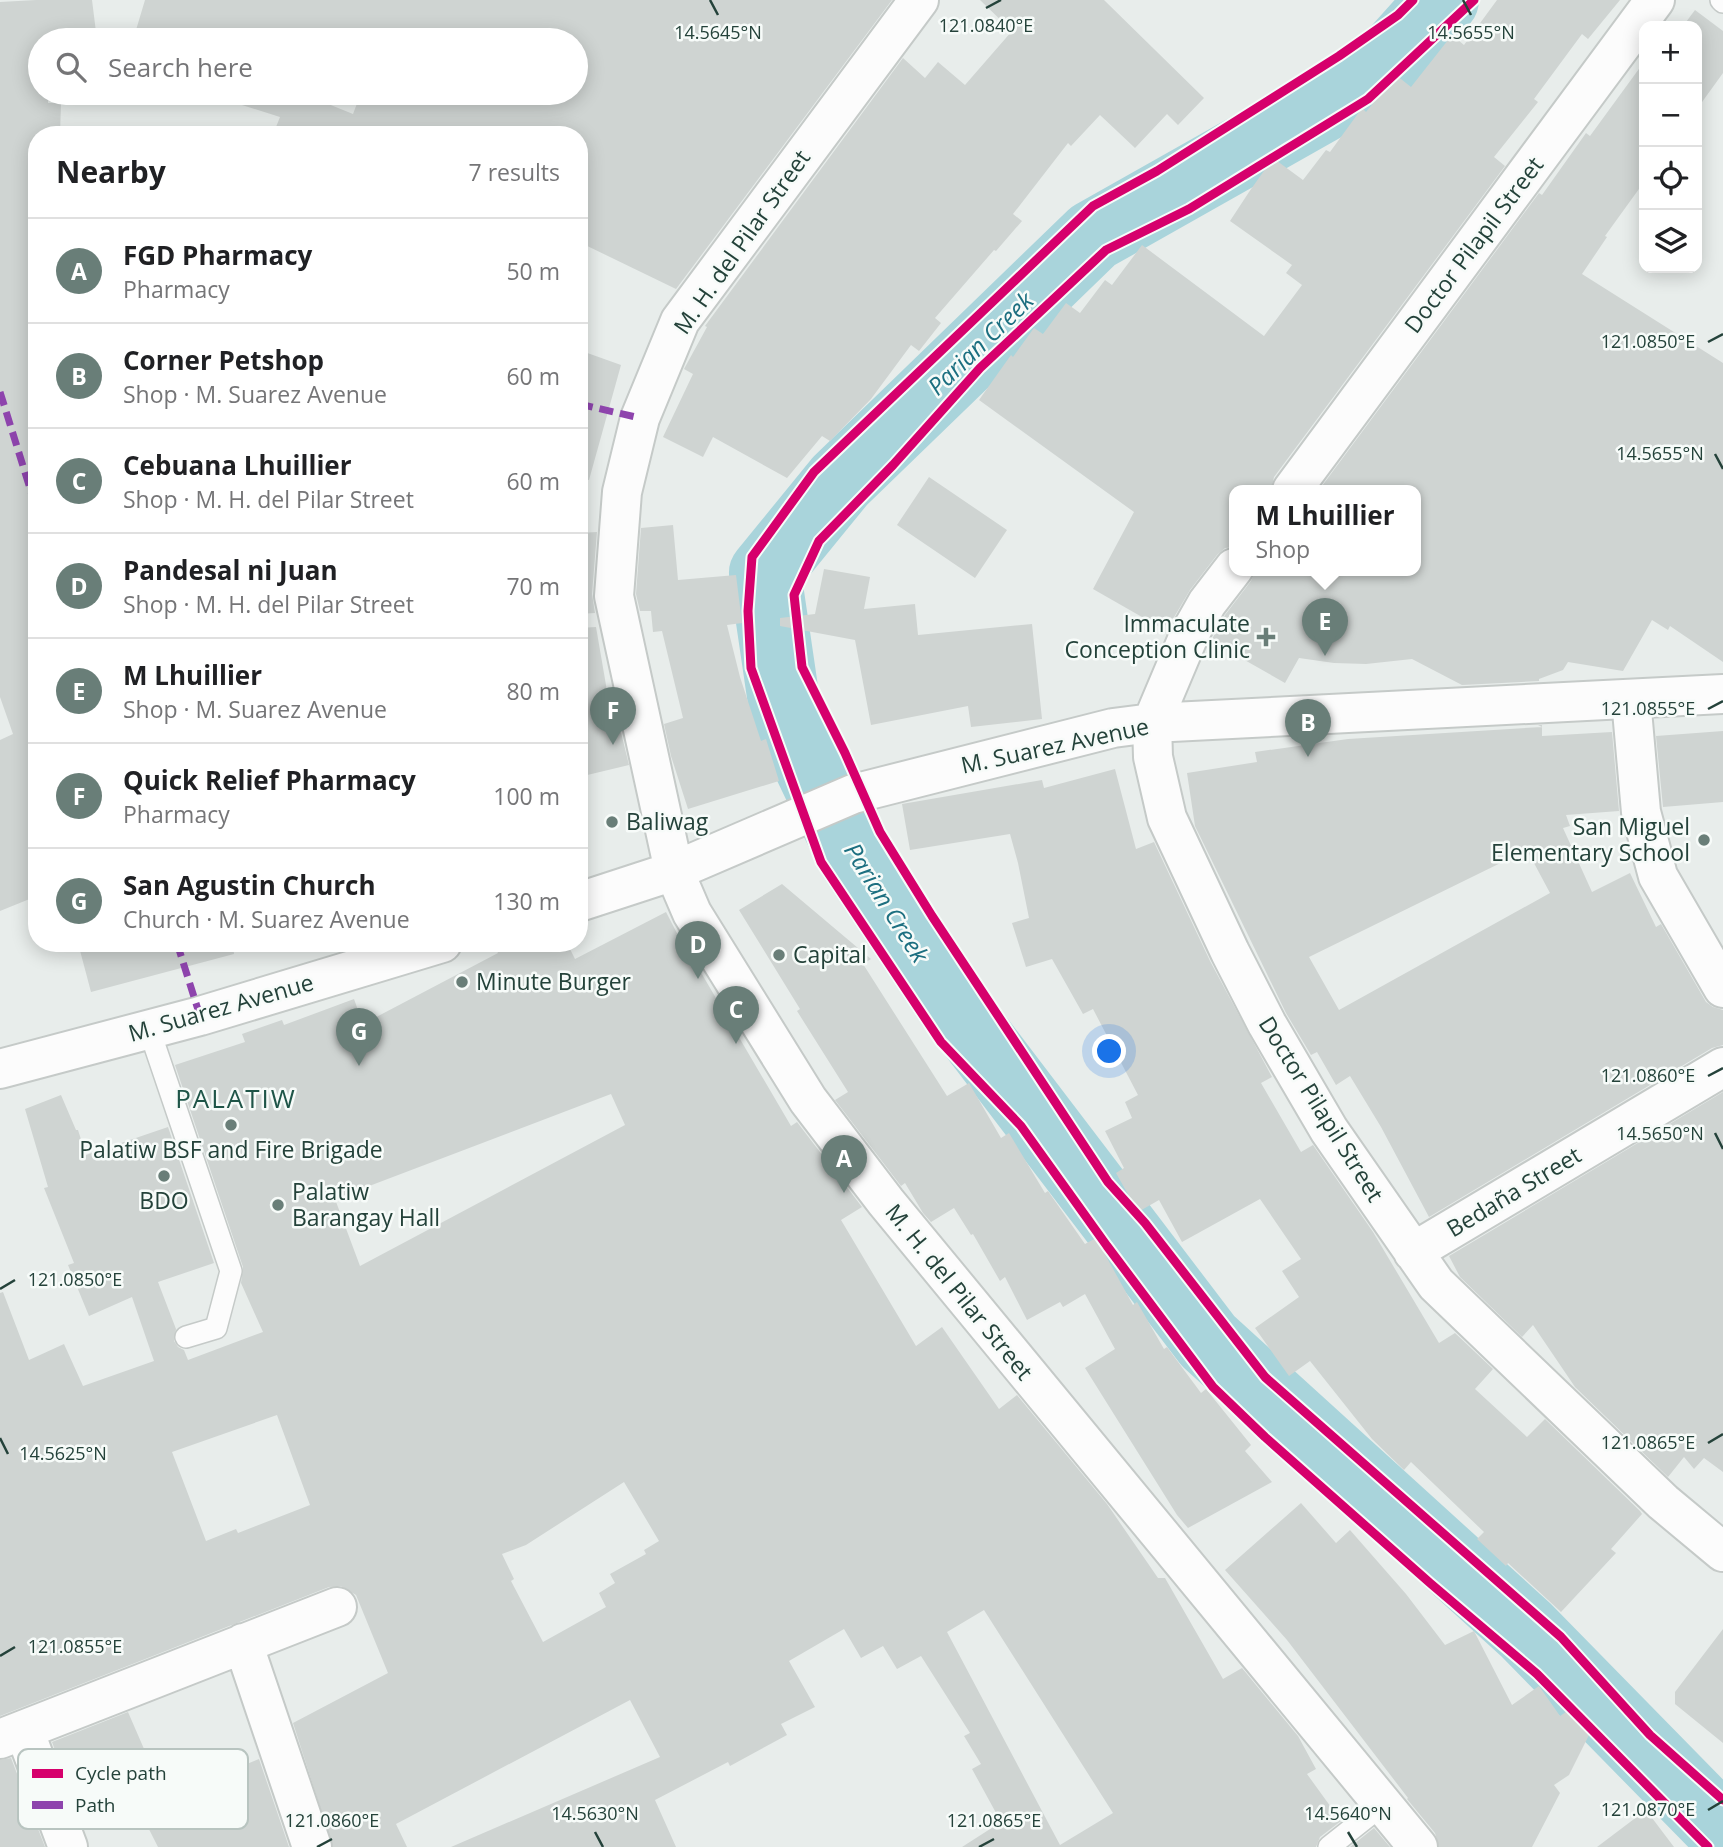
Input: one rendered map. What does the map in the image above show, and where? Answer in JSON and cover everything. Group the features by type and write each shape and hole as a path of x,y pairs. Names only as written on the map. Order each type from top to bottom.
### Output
{"street":[{"name":"M. H. del Pilar Street","path":"919,0 680,321 640,418 622,492 614,596 674,871 692,913 808,1100 886,1202 1418,1847"},
{"name":"Doctor Pilapil Street","path":"1296,485 1655,0"},
{"name":"Doctor Pilapil Street","path":"1229,575 1190,634 1152,723 1153,757 1167,818 1230,952 1267,1024 1329,1130 1436,1284 1662,1502 1723,1552"},
{"name":"M. Suarez Avenue","path":"588,899 674,871 853,794 1113,728 1152,723 1723,694"},
{"path":"1631,699 1641,812 1657,876 1723,988"},
{"name":"M. Suarez Avenue","path":"0,1069 149,1029 411,952"},
{"name":"Bedaña Street","path":"1413,1252 1723,1067"},
{"path":"12,1734 337,1607"},
{"path":"243,1643 312,1847"},
{"path":"59,1829 68,1847"}],"lane":[{"path":"149,1029 231,1271 216,1328 186,1337"},
{"path":"1329,1847 1382,1805"}],"building":[{"path":"92,0 96,28 28,28 28,105 61,105 60,126 28,126 28,900 0,911 0,740 13,734 0,697 0,2"},
{"path":"145,0 892,0 676,289 588,246 588,126 276,126 280,117 242,105 331,105 353,114 356,105 588,105 588,28 137,28"},
{"path":"980,0 1104,0 1204,98 1178,125 1167,114 1135,148 1100,115 1071,146 1068,143 1013,214 1022,221 935,318 941,323 919,351 911,345 871,399 830,441 822,436 787,478 713,437 703,457 663,437 693,374 684,369 707,327 705,326 903,58 925,78 938,62 965,85 1012,31"},
{"path":"1497,0 1620,0 1588,39 1582,34 1534,99 1538,102 1494,157 1505,166 1274,477 1272,485 1229,485 1229,548 1217,555 1190,590 1173,619 1170,617 1163,629 1093,589 1134,512 979,400 1034,328 1043,334 1066,303 1080,313 1105,280 1112,285 1142,245 1264,336 1302,285 1286,273 1292,265 1230,221 1249,192 1273,158 1303,180 1326,150 1330,152 1362,108 1366,112 1396,75 1411,87 1452,35 1464,45"},
{"path":"1695,10 1723,31 1723,73 1702,102 1702,21 1687,21"},
{"path":"1639,69 1639,189 1582,274 1723,363 1723,662 1670,626 1668,630 1652,620 1623,671 1568,662 1563,670 1539,681 1462,685 1412,659 1366,664 1299,658 1285,683 1211,641 1225,615 1253,576 1421,576 1421,485 1323,485 1586,133 1590,136"},
{"path":"588,353 621,365 588,480"},
{"path":"929,477 1007,530 975,578 897,525"},
{"path":"673,525 678,580 736,575 742,623 727,625 740,677 761,741 766,739 779,781 688,809 664,724 683,718 662,631 653,632 651,611 640,611 636,594 641,528"},
{"path":"588,532 597,532 592,594 595,613 588,613"},
{"path":"824,569 870,577 864,609 915,604 918,635 1032,624 1042,719 971,727 968,706 871,725 855,640 780,626 780,618 815,614"},
{"path":"588,627 596,627 611,714 616,712 629,765 588,775"},
{"path":"1542,727 1542,736 1612,732 1619,811 1566,815 1570,826 1563,828 1592,892 1630,873 1656,927 1661,924 1706,1002 1723,1010 1723,1045 1712,1048 1429,1217 1381,1127 1350,1076 1336,1085 1317,1052 1311,1055 1286,1013 1195,826 1187,773 1257,762 1255,752 1348,739","holes":["1527,850 1550,893 1339,1010 1309,957"]},
{"path":"1723,731 1723,802 1663,807 1656,736"},
{"path":"1115,769 1136,849 1154,842 1210,961 1272,1077 1261,1083 1301,1152 1313,1145 1373,1232 1439,1343 1455,1333 1493,1369 1475,1389 1527,1437 1545,1419 1642,1514 1611,1549 1616,1553 1561,1612 1508,1563 1506,1566 1477,1539 1484,1532 1411,1462 1404,1470 1372,1439 1310,1361 1289,1376 1255,1328 1299,1297 1282,1271 1301,1259 1260,1199 1182,1242 1159,1200 1138,1212 1116,1173 1124,1168 1105,1131 1132,1118 1125,1102 1138,1095 1093,1009 1083,1014 1052,959 1026,967 1012,923 1029,918 1010,834 910,850 902,804 1042,780 1044,788"},
{"path":"782,884 871,959 863,964 947,1096 969,1083 1001,1138 1009,1133 1045,1193 1048,1191 1085,1244 1096,1238 1133,1305 1137,1302 1164,1349 1167,1347 1201,1393 1206,1389 1251,1445 1245,1451 1272,1482 1188,1528 1177,1515 1085,1368 1115,1349 1085,1294 1063,1307 1060,1302 1027,1320 1005,1277 1000,1281 973,1234 971,1235 954,1208 931,1222 923,1213 905,1183 901,1186 835,1100 848,1092 797,1011 800,1009 739,910"},
{"path":"666,912 694,966 696,964 791,1126 797,1122 862,1207 841,1220 916,1346 942,1327 999,1409 1017,1395 1107,1504 1158,1578 1165,1578 1223,1679 1242,1668 1298,1736 1316,1769 1307,1774 1341,1821 1320,1837 1316,1847 962,1847 1001,1822 972,1769 981,1764 964,1736 970,1733 921,1656 897,1669 883,1646 861,1658 844,1629 789,1661 815,1707 781,1724 787,1735 730,1766 728,1762 655,1800 676,1847 451,1847 660,1757 630,1700 396,1824 407,1847 333,1847 293,1723 388,1673 356,1595 341,1586 329,1587 0,1716 0,1293 3,1292 29,1360 64,1344 83,1386 154,1361 132,1297 89,1316 68,1265 74,1263 44,1188 48,1187 25,1109 61,1095 78,1130 86,1155 168,1127 214,1263 158,1282 176,1329 174,1341 184,1350 188,1360 263,1332 241,1283 243,1267 175,1065 245,1042 242,1034 282,1020 284,1025 354,999 363,1024 498,952 572,952 575,959","holes":["611,1094 625,1125 360,1266 335,1199","277,1415 310,1505 238,1533 236,1529 206,1541 172,1452","624,1482 659,1541 644,1550 646,1554 610,1574 615,1583 599,1593 606,1607 543,1642 511,1581 514,1579 502,1554 526,1545","984,1610 1113,1813 1060,1845 947,1632"]},
{"path":"80,952 234,952 234,954 91,992"},
{"path":"1723,1092 1723,1472 1704,1458 1694,1469 1684,1457 1668,1477 1575,1387 1533,1325 1522,1337 1460,1277 1449,1256"},
{"path":"1301,1503 1336,1543 1350,1530 1406,1594 1445,1645 1474,1631 1512,1705 1539,1686 1560,1716 1566,1712 1590,1733 1569,1775 1554,1785 1560,1793 1532,1847 1439,1847 1435,1833 1287,1640 1225,1570"},
{"path":"1723,1629 1723,1743 1675,1704 1675,1692"},
{"path":"128,1712 144,1749 55,1749 52,1742"},
{"path":"11,1758 18,1776 18,1829 38,1829 45,1847 0,1847 0,1760"},
{"path":"259,1759 289,1847 158,1847 149,1829 248,1829 248,1763"},
{"path":"1646,1810 1674,1847 1597,1847"},
{"path":"1374,1828 1390,1847 1350,1847"}],"waterway":[{"name":"Parian Creek","path":"1443,0 1373,78 1093,236 840,481 765,573 786,716 854,858 952,1005 1208,1341 1526,1630 1723,1831"}],"marked path":[{"path":"0,392 28,482"},
{"path":"588,406 640,418"},
{"path":"180,952 200,1016"}],"cycle path":[{"path":"1413,0 1398,15 1339,56 1157,171 1093,206 814,472 752,557 748,611 751,668 821,862 941,1042 1021,1126 1213,1387 1265,1437 1537,1674 1708,1847"},
{"path":"1474,0 1368,99 1189,209 1106,250 980,368 893,465 819,541 794,595 802,667 845,753 880,832 932,916 1108,1182 1145,1223 1265,1377 1561,1637 1650,1735 1723,1800"}],"place":[{"name":"Immaculate Conception Clinic","path":"1266,637"},
{"name":"M Lhuillier","path":"1325,656"},
{"name":"Quick Relief Pharmacy","path":"613,745"},
{"name":"Corner Petshop","path":"1308,757"},
{"name":"Baliwag","path":"612,822"},
{"name":"San Miguel Elementary School","path":"1704,840"},
{"name":"Capital","path":"779,955"},
{"name":"Pandesal ni Juan","path":"698,979"},
{"name":"Minute Burger","path":"462,982"},
{"name":"Cebuana Lhuillier","path":"736,1044"},
{"name":"San Agustin Church","path":"359,1066"},
{"name":"Palatiw BSF and Fire Brigade","path":"231,1125"},
{"name":"BDO","path":"164,1176"},
{"name":"FGD Pharmacy","path":"844,1193"},
{"name":"Palatiw Barangay Hall","path":"278,1205"}],"district":[{"name":"PALATIW","path":"236,1099"}]}
